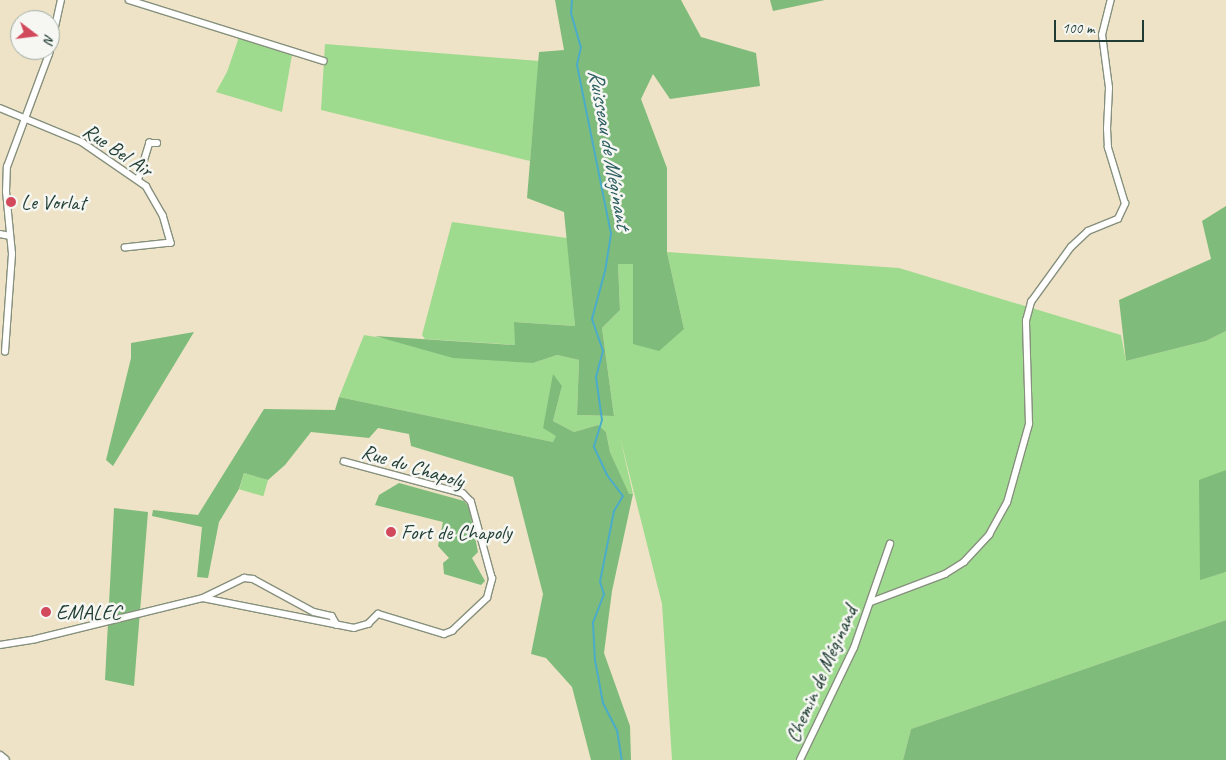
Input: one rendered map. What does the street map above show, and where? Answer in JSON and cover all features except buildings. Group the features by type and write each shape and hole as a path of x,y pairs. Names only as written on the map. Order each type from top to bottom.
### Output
{"street":[{"path":"5,352 12,254 6,167 27,119 49,54 61,0"},
{"path":"130,0 324,61"},
{"name":"Chemin de Méginand","path":"871,602 945,574 964,562 988,535 1007,503 1029,424 1026,322 1032,302 1071,247 1088,231 1118,219 1125,204 1108,148 1109,88 1102,35 1111,0"},
{"name":"Rue Bel Air","path":"0,108 82,142 138,180 155,197 171,243 125,248"},
{"path":"138,180 149,143 157,143"},
{"path":"0,234 10,236"},
{"path":"0,307 7,308"},
{"name":"Rue du Chapoly","path":"203,598 337,625 361,628 378,614 444,634 452,631 487,598 492,587 471,502 462,494 344,462"},
{"name":"Chemin de Méginand","path":"800,760 854,648 890,544"},
{"name":"Rue du Chapoly","path":"0,645 36,639 203,598 244,578 253,579 314,612 332,616 337,625"},
{"path":"0,756 5,760"}],"green space":[{"path":"555,0 681,0 701,37 756,53 760,86 670,99 653,74 641,99 667,168 667,252 684,329 659,351 633,344 633,264 618,264 620,310 602,328 614,416 577,415 579,360 557,355 533,363 453,358 375,336 515,345 514,322 575,326 564,212 527,198 539,52 564,50"},
{"path":"770,0 825,0 773,11"},
{"path":"237,34 297,53 292,55 282,112 216,92 227,72 238,40"},
{"path":"325,44 539,61 530,161 321,110"},
{"path":"1226,206 1226,331 1206,341 1126,361 1119,300 1211,259 1202,221"},
{"path":"452,222 567,238 575,326 515,322 516,345 425,339 422,335"},
{"path":"667,252 899,268 1121,335 1126,361 1206,341 1226,331 1226,470 1201,579 1226,572 1226,620 911,729 903,760 672,760 662,604 620,437 633,494 629,495 610,452 606,432 598,425 574,432 553,421 562,386 543,427 557,436 553,442 339,397 364,335 533,363 557,355 579,360 577,415 614,416 602,328 620,310 618,264 633,264 633,344 684,329"},
{"path":"194,332 113,466 106,460 131,358 131,343"},
{"path":"553,374 562,386 553,421 574,432 598,425 606,432 610,452 629,494 633,494 612,591 604,653 630,726 631,760 591,760 572,687 546,658 531,654 543,594 513,477 411,446 409,434 378,428 369,438 311,432 285,465 268,480 244,473 239,489 219,522 208,578 197,577 202,527 152,516 153,510 198,515 264,409 335,410 339,397 553,442 556,436 543,428"},
{"path":"1226,470 1226,572 1200,580 1199,480"},
{"path":"244,473 268,480 263,496 239,489"},
{"path":"399,483 464,501 469,507 478,552 472,558 485,581 481,585 444,574 443,563 449,558 438,546 443,522 375,505 379,495"},
{"path":"114,508 148,512 134,686 105,680"},
{"path":"1226,620 1226,760 903,760 911,729"}],"waterway":[{"name":"Ruisseau de Méginant","path":"572,0 571,13 581,47 577,65 611,234 605,271 592,319 603,351 596,377 602,420 594,447 607,475 623,496 614,511 600,582 604,594 593,623 595,660 603,703 617,730 622,760"}],"place":[{"name":"Le Vorlat","path":"11,202"},
{"name":"Fort de Chapoly","path":"391,532"},
{"name":"EMALEC","path":"46,612"}]}
